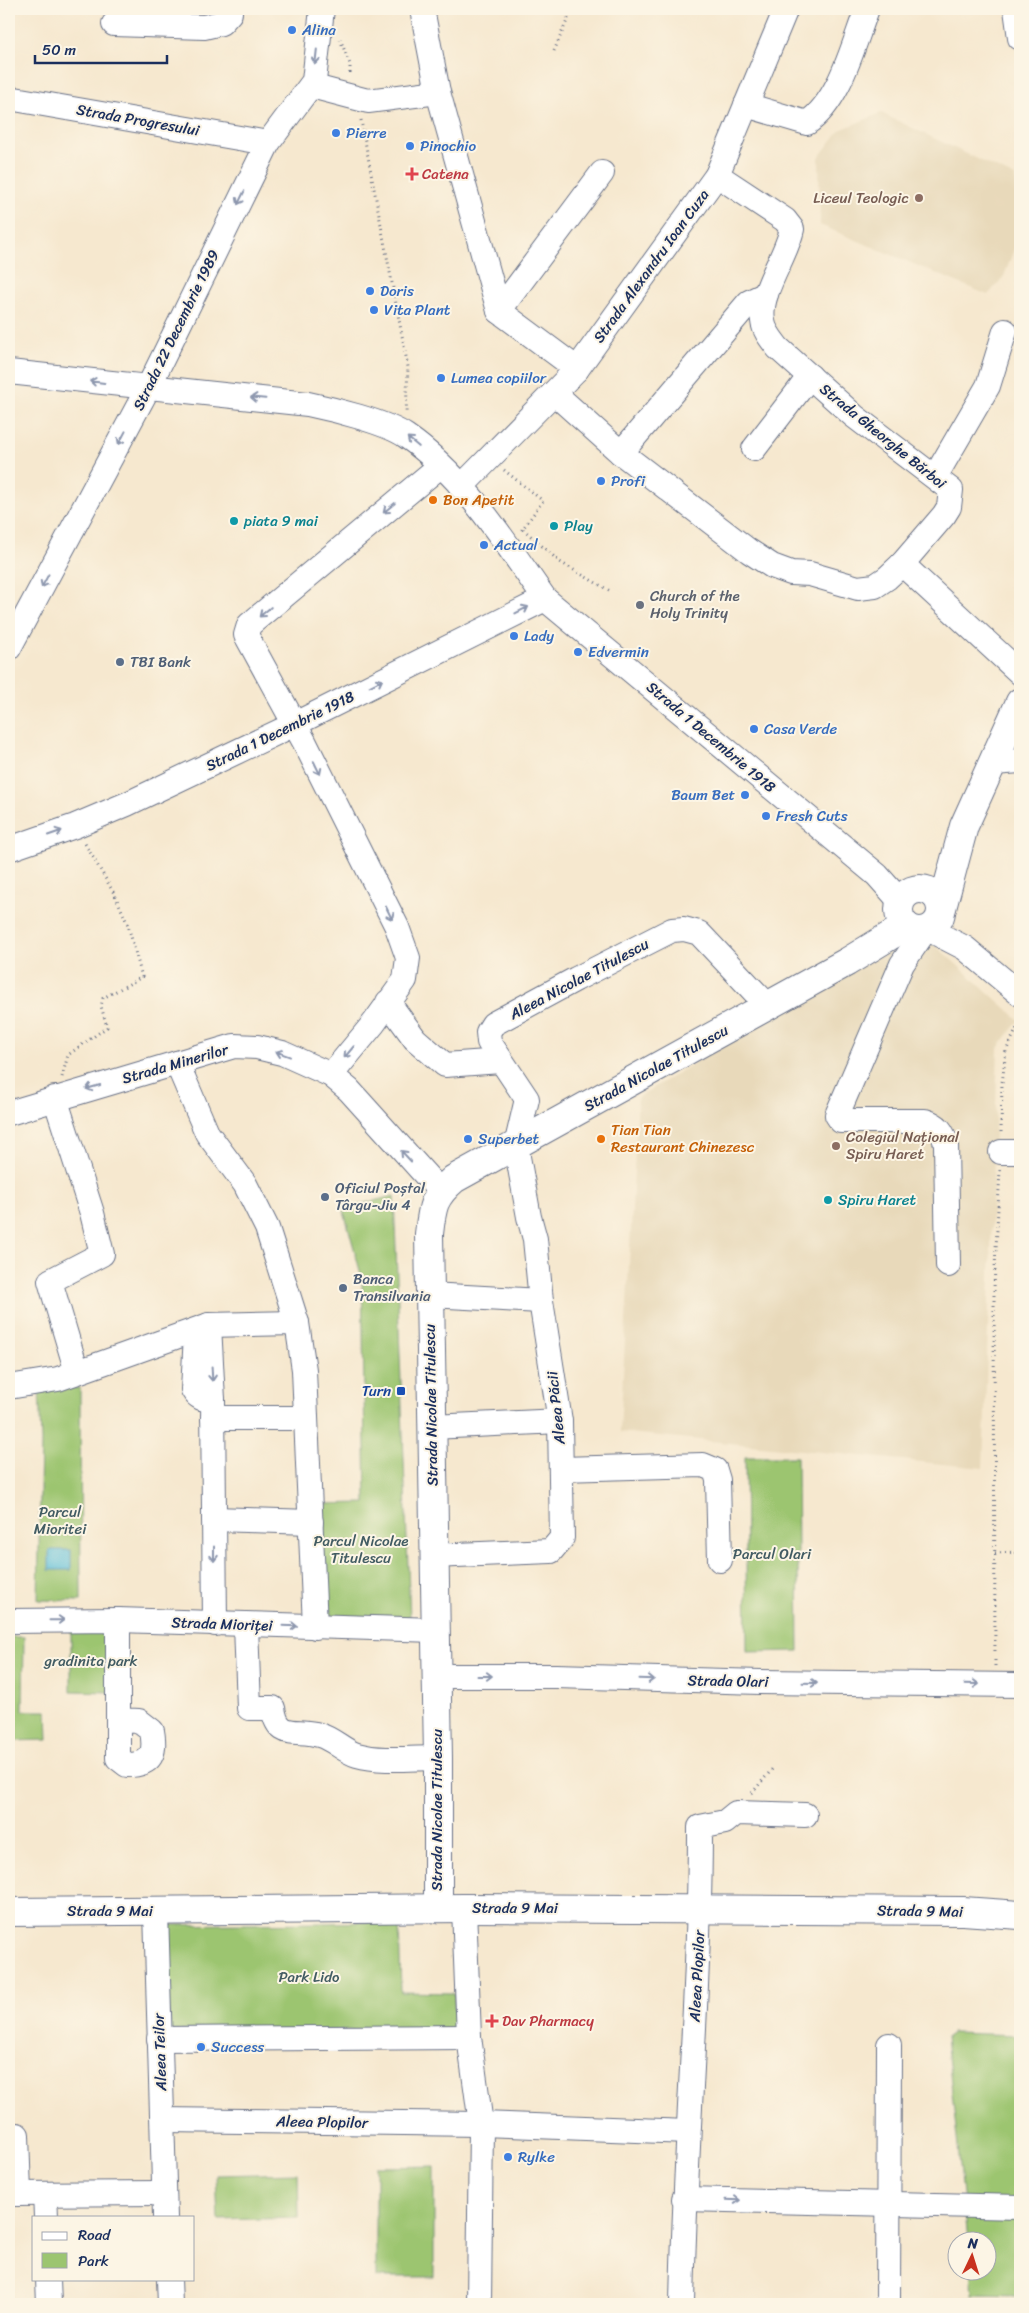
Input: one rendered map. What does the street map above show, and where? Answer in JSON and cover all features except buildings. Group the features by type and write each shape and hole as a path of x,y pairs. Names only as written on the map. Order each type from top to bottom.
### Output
{"main road":[{"name":"Strada Nicolae Titulescu","path":"450,1908 438,1758 433,1556 429,1234 432,1210 440,1191 454,1179 847,962 918,913 964,826 1007,762 1020,702"},
{"name":"Strada 9 Mai","path":"9,1912 450,1908 963,1911 1020,1915"}],"street":[{"path":"114,24 204,27 222,23 230,13 230,9"},
{"name":"Strada 22 Decembrie 1989","path":"9,648 148,388 268,142 314,81 322,9"},
{"path":"422,9 438,92 500,311 577,369"},
{"name":"Strada Alexandru Ioan Cuza","path":"461,487 577,369 717,175 786,9"},
{"path":"746,106 807,123 819,115 833,95 867,9"},
{"path":"1016,9 1020,38"},
{"path":"311,86 368,101 438,92"},
{"name":"Strada Progresului","path":"9,98 268,142"},
{"path":"500,311 602,173"},
{"name":"Strada Gheorghe Bărboi","path":"554,393 622,453 772,566 791,573 828,578 858,588 875,586 902,564 949,507 951,490 854,416 778,348 762,322 766,294 790,240 792,229 785,220 717,175"},
{"path":"622,453 749,302 766,294"},
{"path":"936,477 988,386 1005,331"},
{"path":"9,372 308,404 338,411 405,435"},
{"path":"754,449 810,376"},
{"name":"Strada 1 Decembrie 1918","path":"405,435 461,487 508,547 545,599 877,875 918,913 965,948 1020,994"},
{"path":"331,1075 374,1023 405,980 408,958 397,927 295,724 246,635 249,625 440,466"},
{"path":"902,564 1020,673"},
{"name":"Strada 1 Decembrie 1918","path":"9,849 76,826 127,804 295,724 545,599"},
{"path":"918,913 902,964 837,1115 841,1121 925,1121 935,1124 943,1133 946,1144 948,1265"},
{"name":"Aleea Nicolae Titulescu","path":"516,1146 527,1099 489,1042 488,1032 493,1024 672,930 684,929 699,933 768,1006"},
{"path":"388,1002 415,1039 445,1065 501,1062"},
{"name":"Strada Minerilor","path":"9,1113 234,1046 257,1047 282,1053 331,1075 349,1090 440,1191"},
{"path":"178,1063 208,1133 245,1184 267,1228 297,1322 304,1370 315,1627"},
{"path":"55,1098 92,1213 102,1254 50,1281 77,1372"},
{"name":"Aleea Păcii","path":"433,1556 551,1551 562,1538 560,1421 541,1301 535,1239 516,1146"},
{"path":"430,1295 541,1301"},
{"path":"9,1386 58,1379 202,1327 297,1322"},
{"path":"202,1327 193,1390 197,1396 213,1409 306,1418"},
{"path":"213,1409 214,1624"},
{"path":"432,1428 560,1421"},
{"path":"561,1469 703,1465 715,1470 718,1480 720,1560"},
{"path":"214,1519 311,1522"},
{"path":"118,1620 118,1720"},
{"name":"Strada Mioriței","path":"9,1621 118,1620 435,1630"},
{"path":"246,1625 249,1708 273,1708 275,1722 284,1731 318,1734 335,1740 355,1754 368,1757 438,1758"},
{"name":"Strada Olari","path":"436,1676 556,1676 760,1682 1020,1685"},
{"path":"736,1813 805,1815"},
{"name":"Aleea Plopilor","path":"682,2304 684,2199 700,1909 700,1827 725,1822 736,1813"},
{"path":"450,1908 481,2124 479,2304"},
{"name":"Aleea Teilor","path":"156,1911 165,2216"},
{"path":"159,2039 469,2037"},
{"path":"888,2304 889,2045"},
{"name":"Aleea Plopilor","path":"163,2120 481,2124 688,2132"},
{"path":"17,2135 14,2194 46,2205 164,2194"},
{"path":"684,2199 1020,2207"},
{"path":"48,2280 49,2304"},
{"path":"169,2280 170,2304"}],"path":[{"path":"554,51 572,9"},
{"path":"337,32 350,64 351,96 361,117 408,367 405,435"},
{"path":"490,459 543,501 508,547"},
{"path":"522,528 560,562 612,592"},
{"path":"55,1098 68,1055 107,1027 101,1006 103,998 142,977 128,925 115,895 76,826"},
{"path":"996,1684 994,1288 1011,1152 1002,1083 1006,1051 1020,1022"},
{"path":"995,1553 1020,1552"},
{"path":"736,1813 774,1767"}],"shaded area":[{"name":"Liceul Teologic","path":"881,113 1015,177 1020,210 1020,234 1004,276 988,295 820,225 819,157 840,130"},
{"path":"927,938 1019,1020 998,1048 983,1468 620,1432 638,1097 885,948 893,958"}],"green space":[{"name":"Parcul Nicolae Titulescu","path":"394,1196 410,1619 318,1620 313,1504 366,1503 362,1278 343,1208"},
{"name":"Parcul Mioritei","path":"39,1388 80,1388 81,1601 38,1600 41,1441"},
{"name":"Parcul Olari","path":"745,1457 797,1457 799,1651 747,1652"},
{"name":"gradinita park","path":"71,1630 111,1630 110,1692 71,1691"},
{"path":"9,1637 24,1637 23,1711 47,1711 48,1740 9,1741"},
{"name":"Park Lido","path":"399,1922 401,1992 454,1993 455,2030 170,2031 164,1925"},
{"path":"952,2033 1020,2035 1020,2296 973,2295 972,2280 996,2280 996,2230 967,2230 946,2037"},
{"path":"434,2166 434,2277 376,2277 376,2167"},
{"path":"298,2173 299,2218 218,2220 216,2175"}],"water":[{"path":"49,1550 71,1550 71,1570 49,1570"}],"place":[{"name":"Alina","path":"292,30"},
{"name":"Pierre","path":"336,133"},
{"name":"Pinochio","path":"410,146"},
{"name":"Catena","path":"412,174"},
{"name":"Liceul Teologic","path":"919,198"},
{"name":"Doris","path":"370,291"},
{"name":"Vita Plant","path":"374,310"},
{"name":"Lumea copiilor","path":"441,378"},
{"name":"Profi","path":"601,481"},
{"name":"Bon Apetit","path":"433,500"},
{"name":"piata 9 mai","path":"234,521"},
{"name":"Play","path":"554,526"},
{"name":"Actual","path":"484,545"},
{"name":"Church of the Holy Trinity","path":"640,605"},
{"name":"Lady","path":"514,636"},
{"name":"Edvermin","path":"578,652"},
{"name":"TBI Bank","path":"120,662"},
{"name":"Casa Verde","path":"754,729"},
{"name":"Baum Bet","path":"745,795"},
{"name":"Fresh Cuts","path":"766,816"},
{"name":"Superbet","path":"468,1139"},
{"name":"Tian Tian Restaurant Chinezesc","path":"601,1139"},
{"name":"Colegiul Național Spiru Haret","path":"836,1146"},
{"name":"Oficiul Poștal Târgu-Jiu 4","path":"325,1197"},
{"name":"Spiru Haret","path":"828,1200"},
{"name":"Banca Transilvania","path":"343,1288"},
{"name":"Turn","path":"401,1391"},
{"name":"Dav Pharmacy","path":"492,2021"},
{"name":"Success","path":"201,2047"},
{"name":"Rylke","path":"508,2157"}]}
